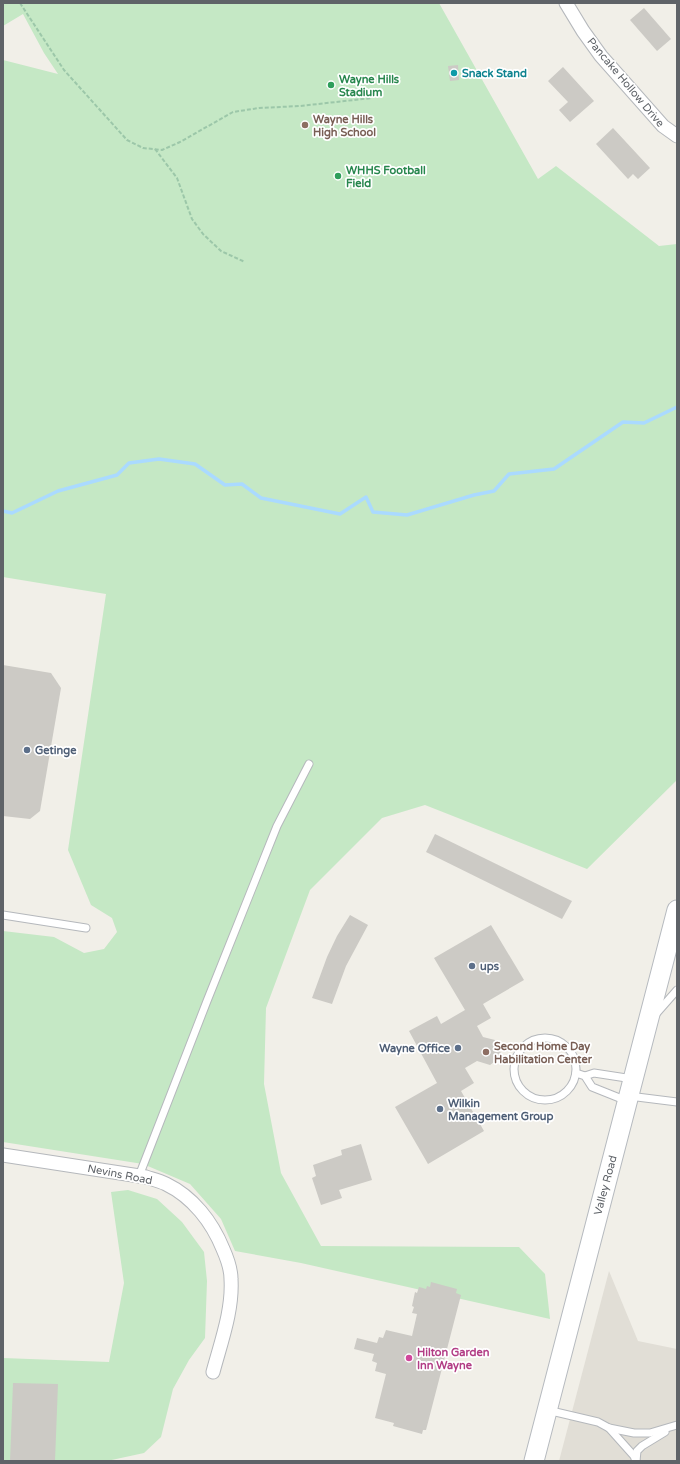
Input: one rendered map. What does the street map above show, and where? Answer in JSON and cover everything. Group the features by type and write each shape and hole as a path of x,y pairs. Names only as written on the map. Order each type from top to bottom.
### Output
{"main road":[{"name":"Valley Road","path":"534,1461 647,1024 671,945 677,910"}],"street":[{"name":"Pancake Hollow Drive","path":"566,3 583,31 601,56 663,126 677,136"},
{"name":"Nevins Road","path":"3,1155 139,1176 166,1184 188,1198 205,1215 218,1237 226,1256 231,1278 229,1308 213,1372"}],"lane":[{"path":"139,1176 277,826 309,764"},
{"path":"3,915 86,928"},
{"path":"647,1024 677,990"},
{"path":"551,1039 561,1043 569,1050 575,1060 576,1073 572,1083 565,1093 553,1099 541,1099 534,1098 520,1088 515,1078 513,1067 516,1057 523,1048 535,1041 551,1039"},
{"path":"576,1073 585,1076 594,1073 630,1092"},
{"path":"585,1076 592,1087 630,1092 677,1102"},
{"path":"547,1410 598,1422 609,1428 634,1434 650,1433 674,1426"},
{"path":"636,1461 637,1451 642,1446 674,1426"},
{"path":"609,1428 634,1456 636,1461"}],"path":[{"path":"20,3 64,70 127,140 143,148 162,150 180,142 233,112 259,108 300,106 372,98"},
{"path":"155,149 177,178 192,219 203,234 221,251 246,262"}],"shaded area":[{"path":"609,1271 638,1341 677,1349 677,1461 559,1461"}],"green space":[{"path":"3,3 439,3 538,179 556,166 659,246 677,244 677,780 587,869 425,805 382,818 310,890 266,1008 264,1084 281,1173 321,1246 519,1247 545,1274 550,1319 301,1263 235,1251 221,1219 190,1184 143,1164 3,1142 3,931 54,937 84,953 104,949 117,932 112,918 91,905 68,850 106,594 3,577 3,60 58,74 44,53 23,14 3,26"},
{"path":"128,1190 157,1199 182,1222 204,1252 207,1281 205,1338 189,1360 173,1389 161,1437 144,1453 107,1461 3,1461 3,1358 109,1362 124,1283 111,1192"}],"building":[{"path":"644,8 671,39 657,51 630,20"},
{"name":"Snack Stand","path":"458,65 459,80 450,81 448,66"},
{"path":"563,67 594,101 570,122 559,110 568,102 548,81"},
{"path":"613,128 650,168 638,179 633,174 628,179 596,144"},
{"name":"Getinge","path":"3,665 51,673 61,688 40,811 30,819 3,816"},
{"path":"435,834 572,901 562,919 426,852"},
{"path":"350,915 368,925 346,966 332,1004 312,998 327,957 337,936"},
{"name":"Wayne Office","path":"491,925 524,980 483,1004 491,1018 477,1026 483,1037 495,1040 502,1056 490,1065 477,1061 465,1068 474,1083 461,1091 484,1131 428,1164 395,1107 437,1083 409,1031 437,1016 441,1024 465,1010 434,958"},
{"path":"361,1144 372,1180 339,1190 342,1198 321,1205 312,1178 316,1176 313,1165 342,1155 341,1150"},
{"name":"Hilton Garden Inn Wayne","path":"431,1282 457,1289 456,1293 461,1295 426,1430 423,1430 422,1434 393,1426 394,1423 375,1418 386,1374 375,1371 377,1363 372,1361 374,1354 354,1349 357,1338 377,1343 379,1337 383,1338 386,1330 412,1336 417,1314 412,1313 415,1292 417,1293 419,1287 426,1289 427,1286 430,1287"},
{"path":"13,1383 58,1384 55,1461 10,1461"}],"waterway":[{"path":"3,511 12,513 58,491 117,475 129,463 159,459 195,464 225,485 242,484 261,498 340,514 366,497 373,512 407,515 474,495 494,491 509,474 554,469 623,422 644,423 677,407"}],"place":[{"name":"Snack Stand","path":"454,73"},
{"name":"Wayne Hills Stadium","path":"331,85"},
{"name":"Wayne Hills High School","path":"305,125"},
{"name":"WHHS Football Field","path":"338,176"},
{"name":"Getinge","path":"27,750"},
{"name":"ups","path":"472,966"},
{"name":"Wayne Office","path":"458,1048"},
{"name":"Second Home Day Habilitation Center","path":"486,1052"},
{"name":"Wilkin Management Group","path":"440,1109"},
{"name":"Hilton Garden Inn Wayne","path":"409,1358"}]}
